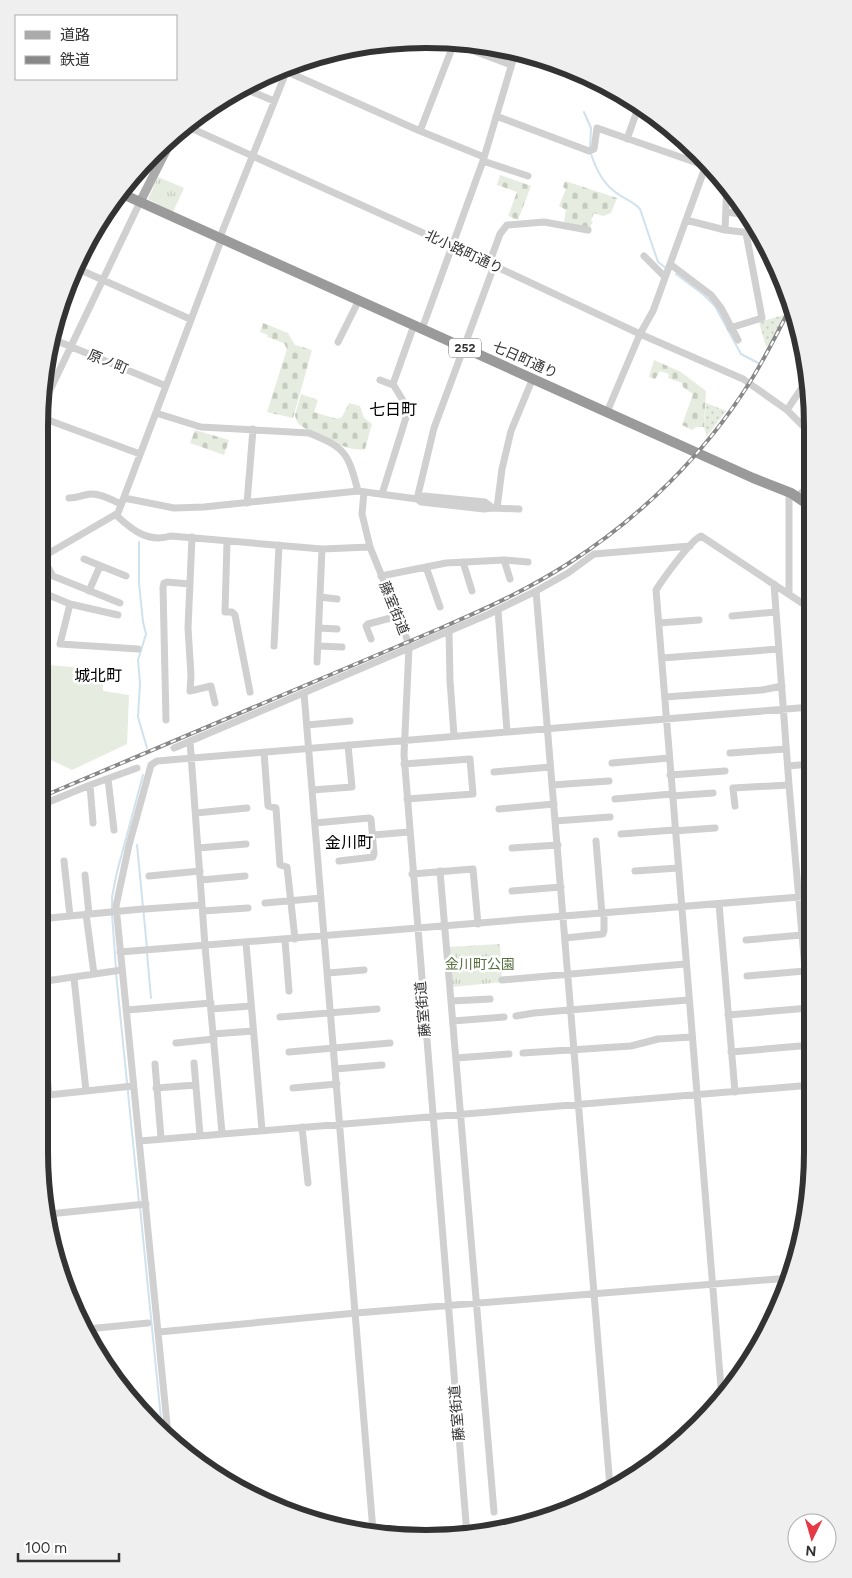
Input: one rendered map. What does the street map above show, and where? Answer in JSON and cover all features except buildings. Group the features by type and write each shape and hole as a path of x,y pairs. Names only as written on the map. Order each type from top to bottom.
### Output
{"highway":[{"name":"七日町通り","path":"126,196 753,478 793,494 804,502"}],"main road":[{"path":"140,202 166,150"}],"street":[{"path":"420,132 448,48"},
{"path":"474,51 511,66"},
{"path":"394,385 452,246 483,159 514,58"},
{"path":"293,72 420,132 528,176"},
{"path":"48,554 116,515 123,501 283,75"},
{"path":"251,91 274,101"},
{"path":"627,138 637,112"},
{"path":"496,116 591,150 597,128 699,164"},
{"name":"北小路町通り","path":"192,129 452,246 640,334 743,379 787,410 804,427"},
{"path":"608,412 640,334 654,311 705,169"},
{"path":"724,230 726,196"},
{"path":"49,391 140,202"},
{"path":"726,212 739,214"},
{"path":"686,220 724,230 752,233"},
{"path":"417,499 434,428 492,265 500,234 507,224 544,222 588,230"},
{"path":"730,328 762,318 746,233"},
{"path":"644,256 665,277"},
{"path":"670,264 711,295 721,308 738,340"},
{"path":"81,270 190,319"},
{"path":"338,342 359,300"},
{"name":"原ノ町","path":"57,341 166,386"},
{"path":"495,508 511,431 533,378"},
{"path":"380,380 394,385 406,404 408,411 382,494"},
{"path":"787,410 802,387"},
{"name":"藤室街道","path":"156,413 201,427 309,433 345,453 361,491 362,514 370,547 409,648 404,764 465,1528"},
{"path":"48,420 140,454"},
{"path":"247,503 253,429"},
{"path":"789,594 793,494 804,490"},
{"path":"69,498 80,498 89,494 95,494 123,501 174,508 204,507 361,491 417,499 424,496 485,502 495,508 519,510"},
{"path":"116,515 144,537 164,538 171,536 322,549 370,547"},
{"path":"721,1389 674,830 656,590 690,546 701,536 804,604"},
{"path":"192,538 188,644 191,662 190,691 211,686 214,703"},
{"path":"227,541 225,612 232,612 235,615 250,692"},
{"path":"274,646 279,546"},
{"path":"174,748 498,610 568,573 594,554 690,546"},
{"path":"317,662 322,549"},
{"path":"84,559 126,576"},
{"path":"381,576 446,563 504,560 528,562"},
{"path":"504,560 510,579"},
{"path":"463,562 472,591"},
{"path":"89,591 100,566"},
{"path":"426,567 440,607"},
{"path":"48,568 53,576 120,603"},
{"path":"166,720 163,587 164,583 167,582 189,584"},
{"path":"774,584 798,897 804,941"},
{"path":"536,591 610,1483"},
{"path":"48,595 70,604 118,615"},
{"path":"320,597 337,599"},
{"path":"70,604 60,644 138,649"},
{"path":"498,610 507,732"},
{"path":"732,616 776,612"},
{"path":"371,639 366,626 368,624 398,616"},
{"path":"659,623 699,620"},
{"path":"319,628 336,629"},
{"path":"449,631 454,736"},
{"path":"318,646 342,647"},
{"path":"662,658 779,649"},
{"path":"665,697 762,690 782,686"},
{"path":"304,693 373,1526"},
{"path":"168,1429 159,1332 141,1204 140,1141 130,1087 127,1010 113,911 151,765 157,761 804,708"},
{"path":"307,725 350,721"},
{"path":"190,741 222,1133"},
{"path":"312,790 352,787 348,745"},
{"path":"730,753 786,749"},
{"path":"264,752 268,806 276,808 280,866 287,867 295,939"},
{"path":"612,763 669,758"},
{"path":"404,764 470,759 472,794 407,799"},
{"path":"788,766 804,765"},
{"path":"494,772 550,767"},
{"path":"48,802 137,768"},
{"path":"670,775 725,771"},
{"path":"108,778 114,830"},
{"path":"552,785 609,781"},
{"path":"90,785 93,823"},
{"path":"735,806 733,788 789,785"},
{"path":"614,799 713,793"},
{"path":"499,809 554,804"},
{"path":"196,814 246,808"},
{"path":"555,821 610,816"},
{"path":"315,823 369,818 372,823 373,857 339,861"},
{"path":"620,834 715,828"},
{"path":"373,834 409,832"},
{"path":"565,938 603,934 604,931 596,841"},
{"path":"198,848 246,844"},
{"path":"512,848 558,846"},
{"path":"64,861 70,916"},
{"path":"634,871 678,868"},
{"path":"412,874 473,869 478,924"},
{"path":"149,876 200,871"},
{"path":"440,871 494,1512"},
{"path":"85,875 94,974"},
{"path":"201,880 245,876"},
{"path":"512,891 561,887"},
{"path":"120,952 804,897"},
{"path":"265,903 321,898"},
{"path":"719,904 735,1092"},
{"path":"48,918 144,909 248,908"},
{"path":"746,940 802,935"},
{"path":"285,940 289,991"},
{"path":"246,943 262,1130"},
{"path":"502,980 686,964"},
{"path":"328,973 364,970"},
{"path":"48,981 120,971"},
{"path":"747,976 804,971"},
{"path":"74,978 86,1091"},
{"path":"452,1001 490,999"},
{"path":"516,1016 688,1000"},
{"path":"127,1010 251,1006"},
{"path":"728,1016 804,1008"},
{"path":"280,1016 377,1009"},
{"path":"453,1021 504,1018"},
{"path":"176,1042 253,1031"},
{"path":"523,1052 631,1046 658,1039 692,1037"},
{"path":"290,1052 390,1044"},
{"path":"731,1052 804,1047"},
{"path":"456,1058 509,1054"},
{"path":"194,1063 200,1135"},
{"path":"155,1064 161,1138"},
{"path":"336,1069 382,1065"},
{"path":"293,1088 337,1084"},
{"path":"48,1085 49,1095 130,1087"},
{"path":"156,1088 196,1085"},
{"path":"140,1141 804,1086"},
{"path":"302,1127 308,1183"},
{"path":"53,1214 141,1204"},
{"path":"159,1332 448,1305 782,1279"},
{"path":"92,1329 148,1323"}],"green space":[{"path":"500,175 531,186 518,220 508,216 517,192 497,185"},
{"path":"158,177 184,188 173,212 148,199"},
{"path":"565,181 617,198 611,213 603,216 594,213 591,221 593,222 589,228 564,222 566,210 559,206 566,189 563,187"},
{"path":"784,315 771,343 766,347 759,322"},
{"path":"263,323 288,333 295,345 312,350 293,418 267,412 287,349 284,343 267,337 268,335 260,332"},
{"path":"654,360 681,372 706,391 704,427 696,427 692,430 682,425 693,394 683,387 682,383 668,378 669,374 660,371 655,379 649,377"},
{"path":"301,394 318,400 314,412 337,419 342,417 349,403 360,406 364,418 372,424 365,449 359,450 341,445 320,436 298,423 295,415"},
{"path":"706,403 726,411 707,436 704,427"},
{"path":"195,430 229,440 224,455 190,443"},
{"path":"48,665 103,670 103,691 129,695 127,744 72,770 48,758"},
{"name":"金川町公園","path":"500,944 502,982 452,987 449,947"}],"waterway":[{"path":"584,112 591,128 590,149"},
{"path":"591,154 606,184 640,209 658,262 666,268"},
{"path":"676,274 704,295 715,306 741,354 760,364"},
{"path":"139,542 139,583 146,634 138,660 140,683 138,717 147,748"},
{"path":"112,909 112,897 117,872 143,775"},
{"path":"137,845 147,948"},
{"path":"112,914 116,969"},
{"path":"147,953 151,998"},
{"path":"116,973 139,1202"},
{"path":"140,1207 161,1423"}],"railway":[{"path":"48,794 457,621 523,590 569,563 596,545 646,505 692,459 732,409 750,382 787,313"}],"district":[{"name":"七日町","path":"393,409"},
{"name":"城北町","path":"98,675"},
{"name":"金川町","path":"349,842"}]}
